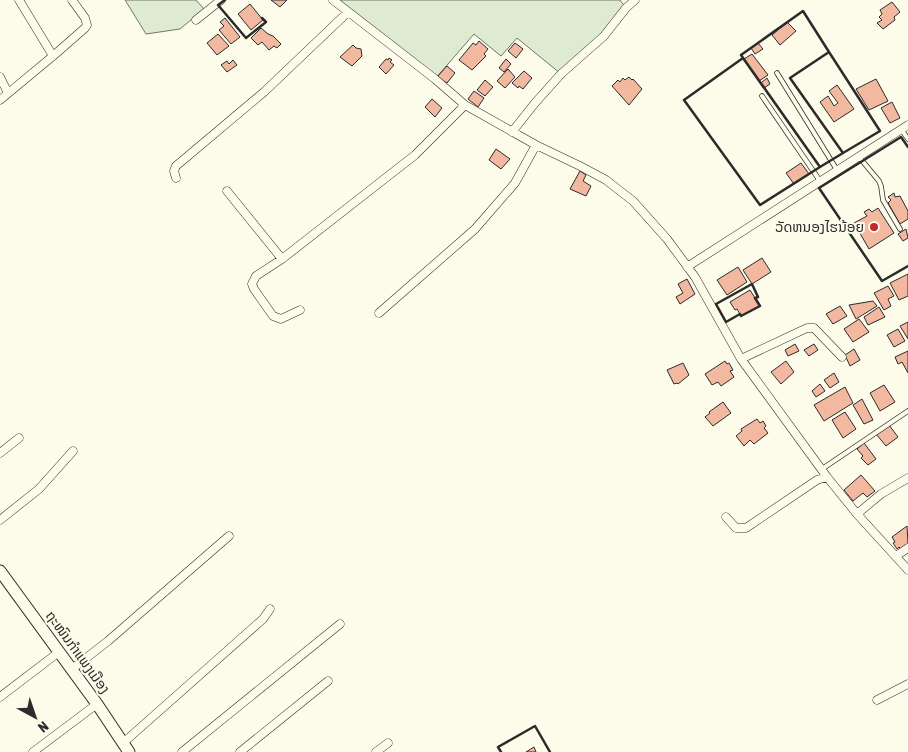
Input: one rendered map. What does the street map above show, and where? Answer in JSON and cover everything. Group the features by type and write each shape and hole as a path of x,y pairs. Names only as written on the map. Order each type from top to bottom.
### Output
{"main road":[{"name":"ຖະໜົນກຳແພງເມືອງ","path":"0,571 4,586 72,669 126,748"}],"street":[{"path":"19,0 53,56"},
{"path":"0,100 85,28 87,25 85,18 72,0"},
{"path":"196,20 221,0"},
{"path":"333,0 465,104 536,145 597,175 634,201 654,223 695,277 741,359 769,400 857,514 908,570"},
{"path":"512,132 561,74 604,36 626,8 635,0"},
{"path":"176,178 174,171 176,166 264,92 348,12"},
{"path":"0,77 8,93"},
{"path":"300,310 281,319 274,316 254,289 252,284 256,276 282,259 416,155 465,104"},
{"path":"688,267 905,127"},
{"path":"379,313 474,229 515,183 536,145"},
{"path":"227,191 282,259"},
{"path":"741,359 807,328 814,328 842,357"},
{"path":"0,453 19,438"},
{"path":"0,520 39,489 73,451"},
{"path":"726,517 736,528 746,528 827,476"},
{"path":"857,514 881,494 908,478"},
{"path":"72,669 229,536"},
{"path":"896,556 908,548"},
{"path":"126,748 263,619 270,609"},
{"path":"182,752 340,624"},
{"path":"0,696 59,652"},
{"path":"240,752 328,681"},
{"path":"877,700 908,684"},
{"path":"33,752 97,704"},
{"path":"376,752 388,743"}],"lane":[{"path":"777,73 837,170"},
{"path":"762,96 820,181"},
{"path":"905,127 908,139"},
{"path":"859,157 879,180 883,200 900,230"},
{"path":"822,469 908,411"}],"green space":[{"path":"125,0 196,0 204,9 180,29 146,34"},
{"path":"337,0 620,0 626,8 604,36 561,74 517,38 501,56 474,34 435,79"}],"building":[{"path":"271,0 287,0 280,7"},
{"path":"892,2 900,12 894,17 895,20 883,29 877,23 882,20 879,17 882,14 880,10"},
{"path":"250,4 263,20 251,30 238,14"},
{"path":"225,18 240,37 231,44 219,30 224,26 220,22"},
{"path":"787,22 796,31 780,45 772,35"},
{"path":"261,28 281,44 277,48 274,46 269,50 262,42 258,45 251,38"},
{"path":"218,34 229,46 217,55 207,43"},
{"path":"479,41 488,49 484,54 486,56 472,70 459,60 473,43 476,45"},
{"path":"515,43 523,49 516,58 508,51"},
{"path":"758,43 763,49 755,54 751,48"},
{"path":"353,45 361,49 362,56 352,66 340,57"},
{"path":"752,54 768,75 759,81 744,59"},
{"path":"389,58 392,60 390,62 394,65 386,74 379,67"},
{"path":"506,59 511,64 504,72 499,68"},
{"path":"233,60 237,65 227,72 221,65 227,61 229,64"},
{"path":"447,66 455,73 447,83 437,77"},
{"path":"508,69 515,77 505,88 497,81"},
{"path":"524,71 532,78 523,89 519,86 518,88 512,83"},
{"path":"629,77 642,89 629,105 612,86 618,80 620,82 623,78 625,80"},
{"path":"767,78 770,84 764,88 761,83"},
{"path":"876,79 888,101 869,110 856,89"},
{"path":"485,80 493,87 485,96 477,90"},
{"path":"837,85 854,109 834,122 820,102 828,96 834,106 838,103 829,91"},
{"path":"474,91 484,98 478,107 468,99"},
{"path":"432,99 442,108 435,117 425,107"},
{"path":"892,102 900,118 890,123 881,108"},
{"path":"496,149 510,159 501,169 489,160"},
{"path":"801,163 809,174 794,184 786,173"},
{"path":"580,171 586,175 583,181 591,186 586,196 570,189"},
{"path":"894,193 895,197 900,196 908,211 908,219 900,224 888,203 891,200 888,197"},
{"path":"878,208 894,233 869,249 854,223 867,216 864,212 869,209 872,212"},
{"path":"906,229 908,238 903,241 898,234"},
{"path":"762,258 771,272 752,284 743,270"},
{"path":"738,267 747,282 727,295 717,280"},
{"path":"908,274 908,296 899,300 890,283"},
{"path":"687,279 695,294 680,304 676,297 683,293 678,284"},
{"path":"888,286 894,296 888,299 891,306 884,310 874,293"},
{"path":"750,290 760,306 741,316 730,302"},
{"path":"873,301 877,306 856,319 849,305"},
{"path":"840,306 847,316 833,324 826,314"},
{"path":"879,307 885,317 868,325 864,317"},
{"path":"859,319 869,332 853,342 844,329"},
{"path":"908,322 908,339 900,326"},
{"path":"898,329 905,341 894,347 887,335"},
{"path":"795,344 799,351 788,356 785,350"},
{"path":"814,344 818,350 809,356 804,350"},
{"path":"854,349 860,360 850,366 845,355"},
{"path":"908,351 908,373 902,362 898,364 895,357"},
{"path":"725,361 727,364 729,363 733,370 730,371 734,377 721,386 718,382 712,385 705,374"},
{"path":"786,361 794,372 781,384 771,372"},
{"path":"683,363 689,375 678,384 674,384 667,370"},
{"path":"834,373 839,382 830,388 824,380"},
{"path":"820,384 825,391 816,397 812,391"},
{"path":"884,385 895,402 880,411 870,393"},
{"path":"845,387 853,403 824,421 814,405"},
{"path":"862,399 873,420 864,424 853,405"},
{"path":"723,402 731,413 713,426 705,417"},
{"path":"845,412 856,429 843,438 832,420"},
{"path":"757,419 760,423 763,421 766,426 764,428 768,433 754,444 750,440 744,446 736,436 742,431 741,429"},
{"path":"889,425 898,437 886,446 876,434"},
{"path":"864,443 876,459 868,465 861,458 863,456 857,449"},
{"path":"861,475 875,491 867,497 863,493 853,501 844,490"},
{"path":"907,526 908,544 901,549 899,547 897,549 892,537"},
{"path":"534,747 536,752 526,752"}],"wall":[{"path":"225,0 218,5 246,38 266,22 262,18"},
{"path":"803,11 829,52 790,78 843,153 820,167 741,55 803,11"},
{"path":"829,52 880,131 843,153 790,78 829,52"},
{"path":"743,58 820,167 760,205 684,100 743,58"},
{"path":"908,147 901,137 819,188 882,281 908,266"},
{"path":"752,284 758,297 755,298 760,306 726,322 716,304 752,284"},
{"path":"501,752 498,747 535,726 550,752"}],"place":[{"name":"ວັດຫນອງໄຮນ້ອຍ","path":"874,227"}]}
